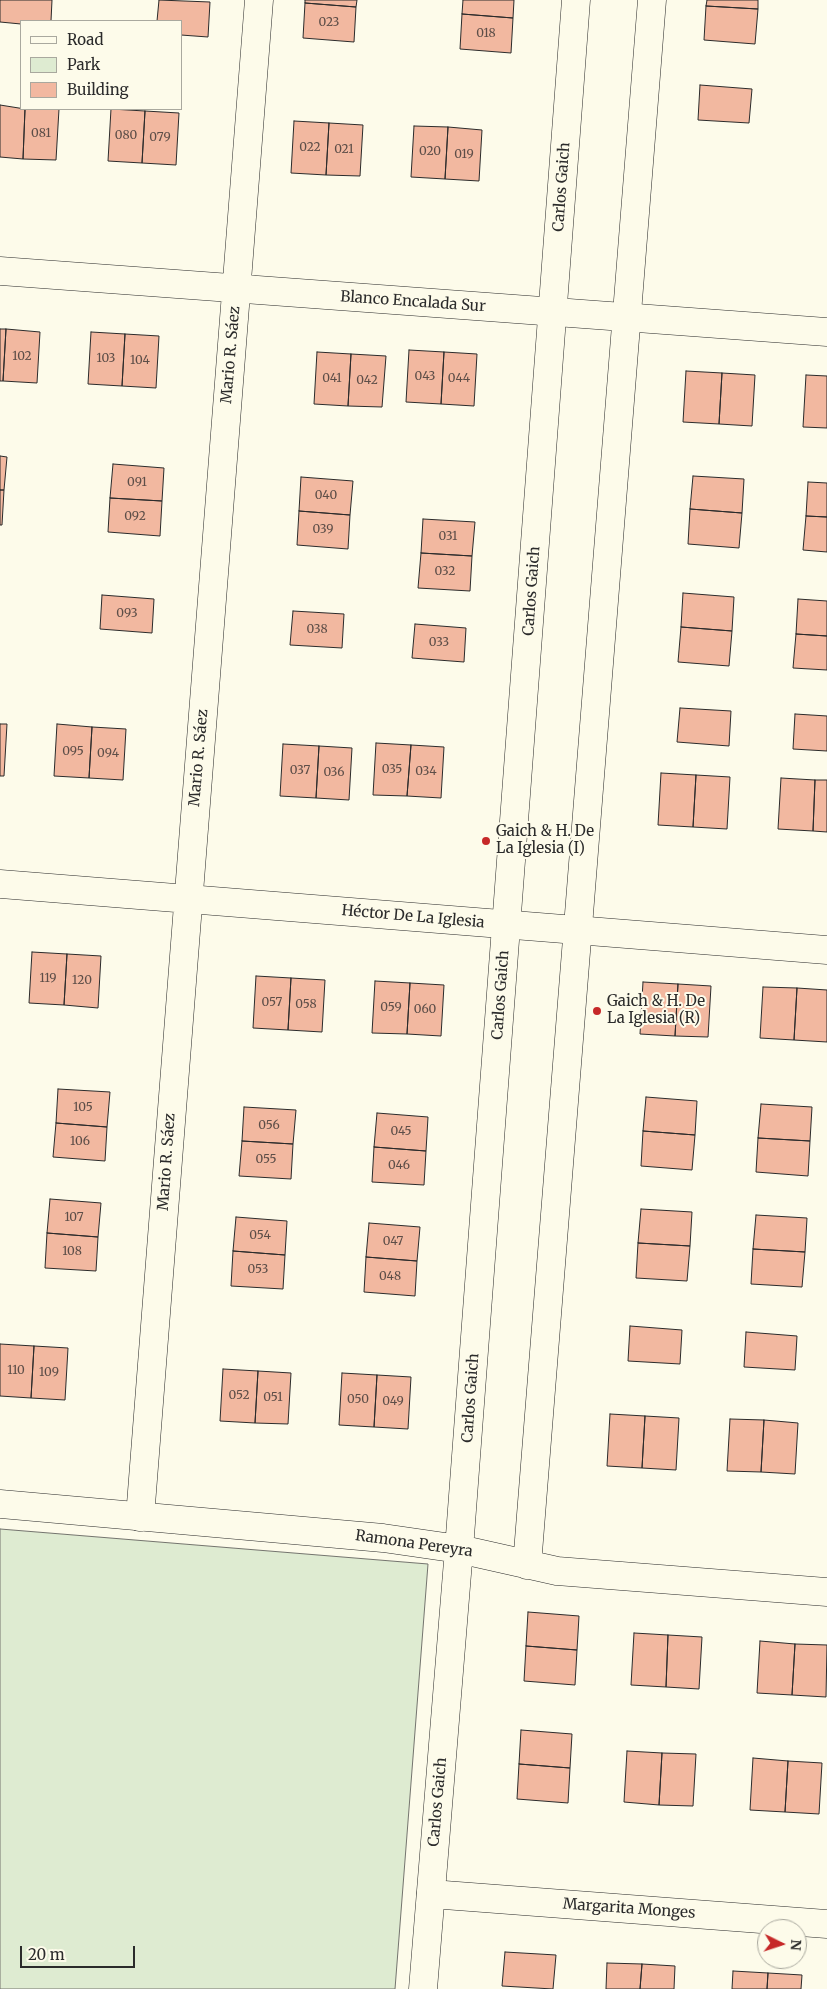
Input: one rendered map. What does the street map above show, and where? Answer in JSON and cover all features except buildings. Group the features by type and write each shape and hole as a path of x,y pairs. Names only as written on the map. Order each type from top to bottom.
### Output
{"street":[{"name":"Mario R. Sáez","path":"140,1517 259,0"},
{"name":"Carlos Gaich","path":"422,1989 459,1549 576,0"},
{"path":"527,1566 652,0"},
{"name":"Blanco Encalada Sur","path":"0,271 827,332"},
{"name":"Héctor De La Iglesia","path":"0,884 827,950"},
{"name":"Ramona Pereyra","path":"0,1504 383,1538 459,1549 527,1566 572,1573 827,1592"},
{"name":"Margarita Monges","path":"430,1894 827,1924"}],"green space":[{"path":"0,1529 428,1564 395,1989 0,1989"}],"place":[{"name":"Gaich & H. De La Iglesia (I)","path":"486,841"},
{"name":"Gaich & H. De La Iglesia (R)","path":"597,1011"}]}
